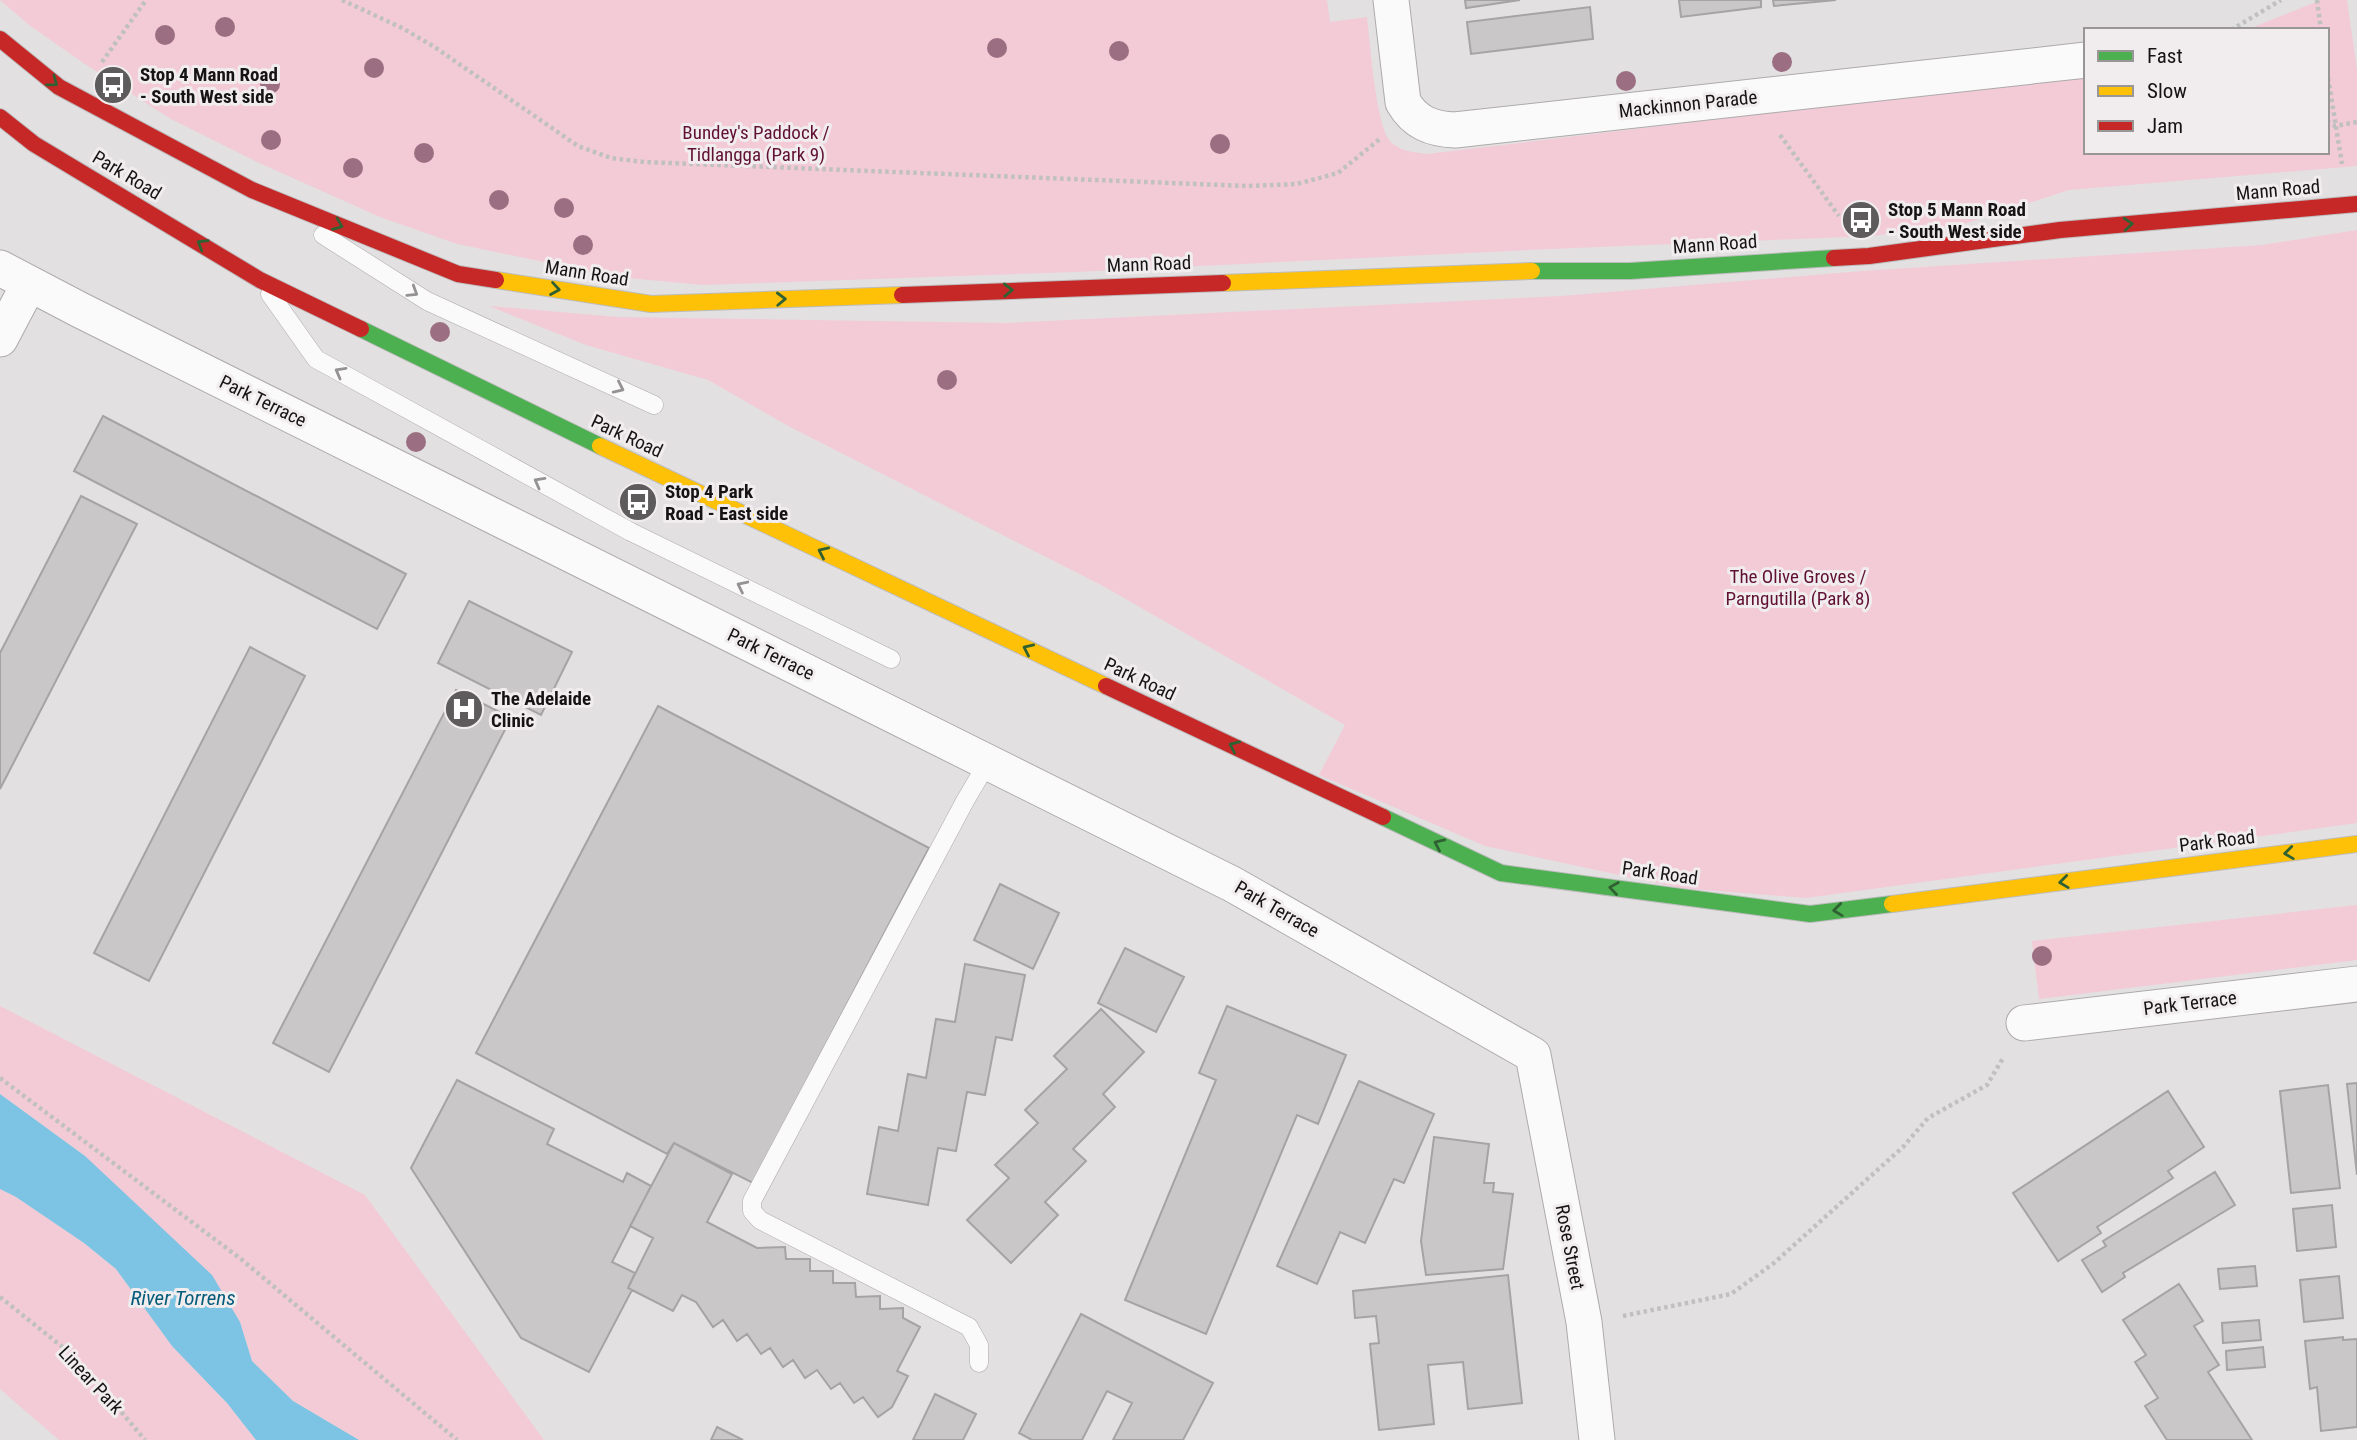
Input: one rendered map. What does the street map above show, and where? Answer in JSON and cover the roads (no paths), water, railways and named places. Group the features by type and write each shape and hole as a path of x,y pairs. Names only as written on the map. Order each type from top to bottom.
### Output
{"highway":[{"name":"Mann Road","path":"0,39 59,87 252,190 458,274 651,304 1546,270 1630,271 1869,256 2060,230 2357,204"},
{"name":"Park Road","path":"0,117 34,144 260,280 568,431 1501,873 1810,914 2357,844"}],"street":[{"name":"Mackinnon Parade","path":"1391,0 1403,102 1410,115 1434,129 1455,130 2084,60"},
{"path":"0,339 15,276"},
{"name":"Park Terrace","path":"15,276 1232,884 1533,1055"},
{"name":"Park Terrace","path":"2024,1023 2357,984"},
{"name":"Rose Street","path":"1533,1055 1584,1322 1597,1440"}],"lane":[{"path":"252,190 427,301 654,405"},
{"path":"260,280 316,359 632,532 891,659"},
{"path":"979,1363 979,1345 969,1327 760,1220 752,1210 752,1201 988,762"}],"water":[{"name":"River Torrens","path":"0,1094 85,1156 212,1275 240,1322 252,1361 293,1401 359,1440 256,1440 227,1403 172,1346 116,1269 84,1243 0,1189"}],"place":[{"name":"Stop 4 Mann Road - South West side","path":"113,85"},
{"name":"Stop 5 Mann Road - South West side","path":"1861,220"},
{"name":"Stop 4 Park Road - East side","path":"638,502"},
{"name":"The Adelaide Clinic","path":"464,709"}],"park label":[{"name":"Bundey's Paddock / Tidlangga (Park 9)","path":"756,143"},
{"name":"The Olive Groves / Parngutilla (Park 8)","path":"1798,587"}]}
